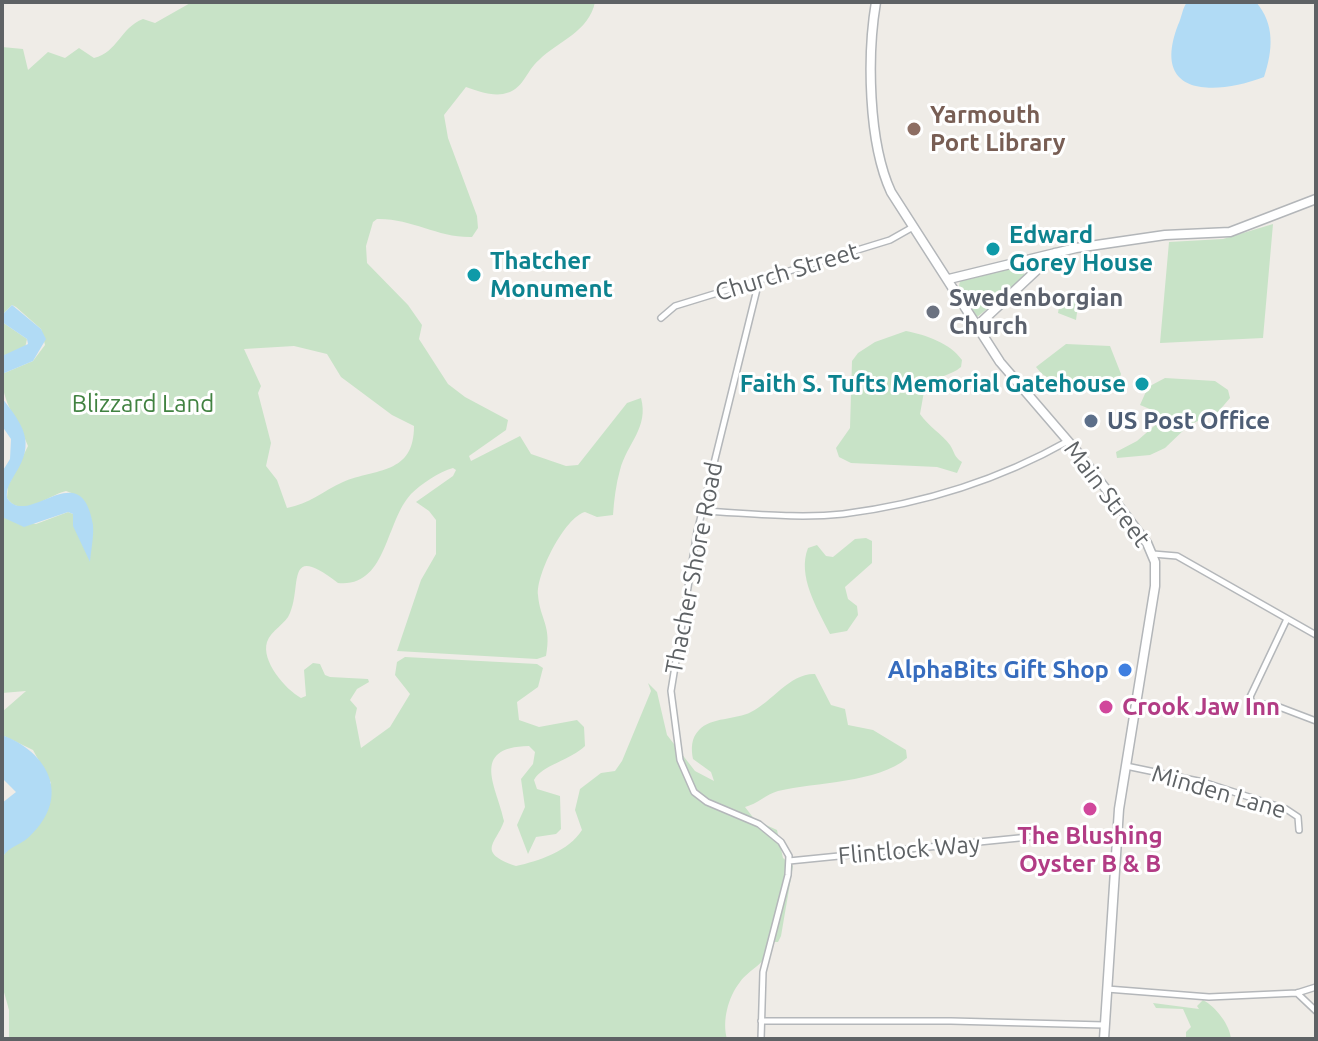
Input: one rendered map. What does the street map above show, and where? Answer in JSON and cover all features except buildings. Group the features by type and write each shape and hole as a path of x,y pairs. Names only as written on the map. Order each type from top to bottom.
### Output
{"main road":[{"name":"Main Street","path":"876,2 871,71 879,146 888,186 1004,368 1068,441 1153,554 1155,586 1125,766 1115,850 1104,1039"},
{"path":"949,279 1059,252 1165,235 1224,233 1316,199"},
{"path":"977,326 1059,252"}],"street":[{"name":"Church Street","path":"661,318 675,306 890,240 914,227"},
{"path":"1022,259 1030,279"},
{"name":"Thacher Shore Road","path":"759,281 702,511 671,685 680,760 698,796 759,824 781,842 789,861"},
{"path":"702,511 841,514 919,501 981,480 1068,441"},
{"path":"1153,554 1177,556 1316,635"},
{"path":"1287,619 1250,697 1252,703 1274,705 1316,721"},
{"name":"Minden Lane","path":"1125,766 1203,782 1286,809 1298,817 1299,830"},
{"name":"Flintlock Way","path":"789,861 1029,837"},
{"path":"761,1039 763,972 789,861"},
{"path":"1106,989 1201,997 1297,993 1316,987"},
{"path":"1297,993 1316,1011"},
{"path":"761,1021 934,1020 1104,1025"}],"green space":[{"name":"Blizzard Land","path":"192,2 595,2 580,29 539,60 516,89 494,94 466,87 444,115 448,138 477,216 478,228 472,237 377,219 373,222 366,246 367,263 408,305 422,325 419,339 448,384 465,397 508,420 506,430 469,456 471,461 520,436 531,454 566,466 578,465 627,403 641,398 640,427 623,460 613,515 597,517 585,512 577,516 553,548 542,574 538,595 547,630 546,656 537,659 397,651 421,580 436,554 436,520 416,502 453,476 456,470 453,468 430,479 411,494 402,506 376,564 366,575 354,582 338,583 321,571 310,566 303,567 296,580 290,613 269,638 266,649 276,674 301,698 306,696 304,670 313,663 320,664 325,675 330,677 368,679 369,682 357,689 350,700 357,708 355,717 361,748 390,727 410,694 395,675 397,662 405,657 537,664 543,668 538,687 517,702 519,720 539,727 577,720 584,727 585,746 543,770 534,780 537,789 560,796 561,829 556,834 536,837 528,854 517,825 525,807 521,779 533,764 535,752 529,746 510,748 493,762 493,783 504,821 492,851 503,861 516,866 544,858 561,849 582,830 575,810 580,789 601,773 615,771 622,761 651,691 648,683 657,692 667,735 695,771 714,781 711,772 693,759 692,744 699,730 710,723 751,712 789,683 806,675 815,674 831,705 845,709 848,725 873,730 906,750 907,758 880,772 778,791 745,807 755,820 777,830 783,858 793,866 781,936 778,942 772,942 766,957 744,977 732,995 726,1017 727,1039 9,1039 9,1010 2,985 2,858 51,783 33,750 2,735 2,712 26,691 2,693 2,517 36,524 68,512 73,514 90,561 91,530 83,502 66,491 28,507 13,504 7,498 8,486 28,446 7,403 2,374 33,361 45,345 41,329 16,307 12,305 2,315 2,47 23,49 28,70 48,52 65,58 79,48 94,58 109,51 135,23 143,19 155,23","holes":["294,346 327,354 341,377 392,415 414,426 412,442 408,453 391,467 343,482 287,508 277,480 266,466 271,443 258,393 261,386 244,349"]},
{"path":"1273,224 1263,338 1160,343 1169,242 1223,239"},
{"path":"1014,265 1024,272 1025,279 977,317 959,287 960,280"},
{"path":"1061,295 1072,297 1078,305 1076,320 1058,313"},
{"path":"2,322 27,339 25,348 2,356"},
{"path":"906,331 937,341 962,360 957,370 925,386 920,414 947,441 962,462 957,473 937,467 851,463 839,457 836,448 850,428 852,361 875,342"},
{"path":"1066,344 1110,346 1121,374 1118,383 1104,391 1087,385 1060,382 1043,375 1036,367"},
{"path":"1165,378 1215,381 1228,390 1230,398 1218,412 1189,425 1165,448 1150,455 1117,458 1116,452 1137,441 1161,420 1157,412 1140,405 1148,387"},
{"path":"855,539 872,541 872,563 845,587 848,599 857,606 858,615 847,631 830,634 807,581 805,559 808,548 817,545 826,556 833,557"},
{"path":"1203,1000 1222,1017 1231,1039 1186,1038 1186,1032 1191,1027 1183,1009 1156,1008 1153,1003 1199,1009 1197,1006"}],"water":[{"path":"1187,2 1256,2 1269,28 1269,57 1264,77 1227,87 1209,88 1193,85 1181,78 1173,66 1172,49"},
{"path":"12,305 41,329 46,339 33,361 2,374 2,356 28,344 27,339 2,322 2,315"},
{"path":"2,398 21,425 26,443 7,498 16,505 28,505 66,493 77,494 87,504 93,525 90,562 73,526 73,514 68,512 24,527 2,517 2,472 10,459 11,439 2,426"},
{"path":"2,735 32,752 49,777 52,791 43,821 30,836 8,850 2,858 2,803 16,792 2,778"}],"place":[{"name":"Yarmouth Port Library","path":"914,129"},
{"name":"Edward Gorey House","path":"993,249"},
{"name":"Thatcher Monument","path":"474,275"},
{"name":"Swedenborgian Church","path":"933,312"},
{"name":"Faith S. Tufts Memorial Gatehouse","path":"1142,384"},
{"name":"US Post Office","path":"1091,421"},
{"name":"AlphaBits Gift Shop","path":"1125,670"},
{"name":"Crook Jaw Inn","path":"1106,707"},
{"name":"The Blushing Oyster B & B","path":"1090,809"}]}
